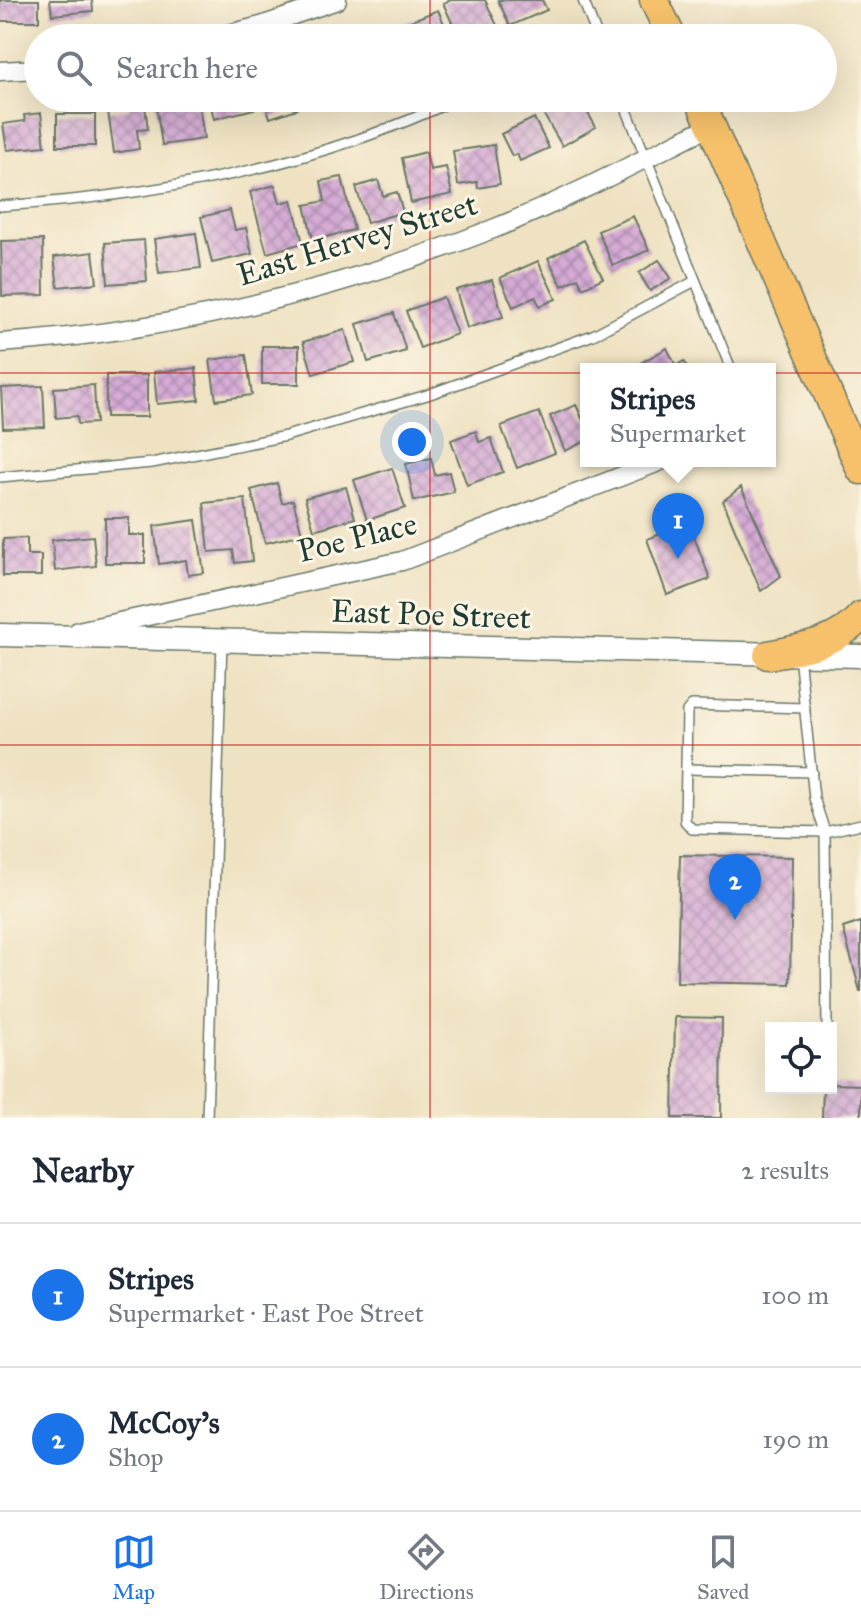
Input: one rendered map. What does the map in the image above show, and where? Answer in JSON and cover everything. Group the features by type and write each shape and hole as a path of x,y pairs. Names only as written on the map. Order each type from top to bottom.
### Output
{"main road":[{"path":"654,0 665,24"},
{"path":"706,112 861,470"},
{"path":"768,655 827,641 861,616"}],"street":[{"path":"267,24 337,0"},
{"path":"0,71 24,70"},
{"name":"East Hervey Street","path":"0,343 68,338 149,326 324,286 495,228 712,125"},
{"name":"Poe Place","path":"56,636 402,561 645,467"},
{"name":"East Poe Street","path":"0,635 861,656"}],"lane":[{"path":"583,0 593,24"},
{"path":"0,206 140,192 237,174 345,141 422,112"},
{"path":"628,112 729,363"},
{"path":"0,477 152,463 300,432 427,395 593,335 695,281"},
{"path":"207,1118 222,641"},
{"path":"799,655 814,798 825,832 827,1022"},
{"path":"805,708 692,705 687,711 685,821 692,829 825,832 861,824"},
{"path":"686,769 812,772"}],"building":[{"path":"0,0 39,0 39,21 0,21"},
{"path":"50,0 92,0 93,11 52,15"},
{"path":"451,0 485,0 496,24 453,24 443,3"},
{"path":"498,0 542,0 547,10 509,24"},
{"path":"438,10 444,24 403,24"},
{"path":"108,112 146,112 148,129 137,130 139,149 114,153"},
{"path":"157,112 200,112 204,139 162,145"},
{"path":"212,112 242,112 214,119"},
{"path":"268,112 288,112 270,118"},
{"path":"542,112 587,112 596,127 562,146"},
{"path":"41,113 45,146 7,150 3,124 25,121 24,115"},
{"path":"57,114 95,114 95,146 57,146"},
{"path":"534,118 549,148 520,161 517,154 512,156 501,134"},
{"path":"494,145 500,184 478,188 477,182 458,185 453,151"},
{"path":"426,152 430,170 446,167 452,194 411,203 402,158"},
{"path":"342,177 354,230 313,240 305,205 325,201 321,181"},
{"path":"378,180 383,196 397,192 403,212 367,223 356,187"},
{"path":"275,185 280,203 292,200 303,243 267,253 250,192"},
{"path":"230,210 235,230 246,228 252,254 212,263 201,217"},
{"path":"633,216 649,250 613,266 598,231"},
{"path":"196,233 201,268 159,273 154,239"},
{"path":"43,240 44,295 2,296 1,241"},
{"path":"144,240 147,281 108,284 105,243"},
{"path":"584,240 603,278 583,288 578,278 562,286 548,258"},
{"path":"93,252 97,283 58,287 54,257"},
{"path":"659,260 671,278 650,291 639,273"},
{"path":"538,261 556,299 540,306 535,297 513,307 500,278"},
{"path":"492,280 503,317 467,328 456,290"},
{"path":"443,297 457,334 420,348 406,311"},
{"path":"394,313 406,351 368,362 357,324"},
{"path":"345,330 354,362 313,374 303,342"},
{"path":"262,346 299,346 299,384 262,384"},
{"path":"667,348 674,363 641,363"},
{"path":"246,355 252,395 216,400 210,360"},
{"path":"196,368 199,400 157,404 154,372"},
{"path":"106,375 147,375 147,417 106,417"},
{"path":"94,385 96,423 78,424 77,416 56,418 54,388"},
{"path":"43,386 45,427 3,428 1,388"},
{"path":"576,405 580,414 580,444 565,451 550,416"},
{"path":"539,412 555,453 517,468 501,426"},
{"path":"476,431 479,442 491,438 503,472 467,485 451,440"},
{"path":"431,458 435,475 449,472 454,492 414,501 406,464"},
{"path":"392,468 405,508 367,520 354,480"},
{"path":"277,483 282,503 293,500 302,534 265,543 251,490"},
{"path":"346,487 355,518 314,530 305,498"},
{"path":"741,487 781,576 761,591 723,501"},
{"path":"245,499 252,561 235,563 233,550 209,552 204,503"},
{"path":"105,518 129,518 129,535 145,535 145,563 105,563"},
{"path":"196,520 204,573 188,575 186,560 159,564 154,526"},
{"path":"689,523 710,579 667,595 647,539"},
{"path":"93,536 96,566 55,571 52,540"},
{"path":"27,538 27,555 41,555 41,576 3,576 3,539"},
{"path":"680,855 792,857 790,984 677,982"},
{"path":"861,922 861,991 860,991 843,928"},
{"path":"675,1017 722,1018 721,1118 673,1118"},
{"path":"837,1084 861,1085 861,1118 822,1118 823,1094 837,1094"}],"place":[{"name":"Stripes","path":"678,559"},
{"name":"McCoy's","path":"735,920"}]}
